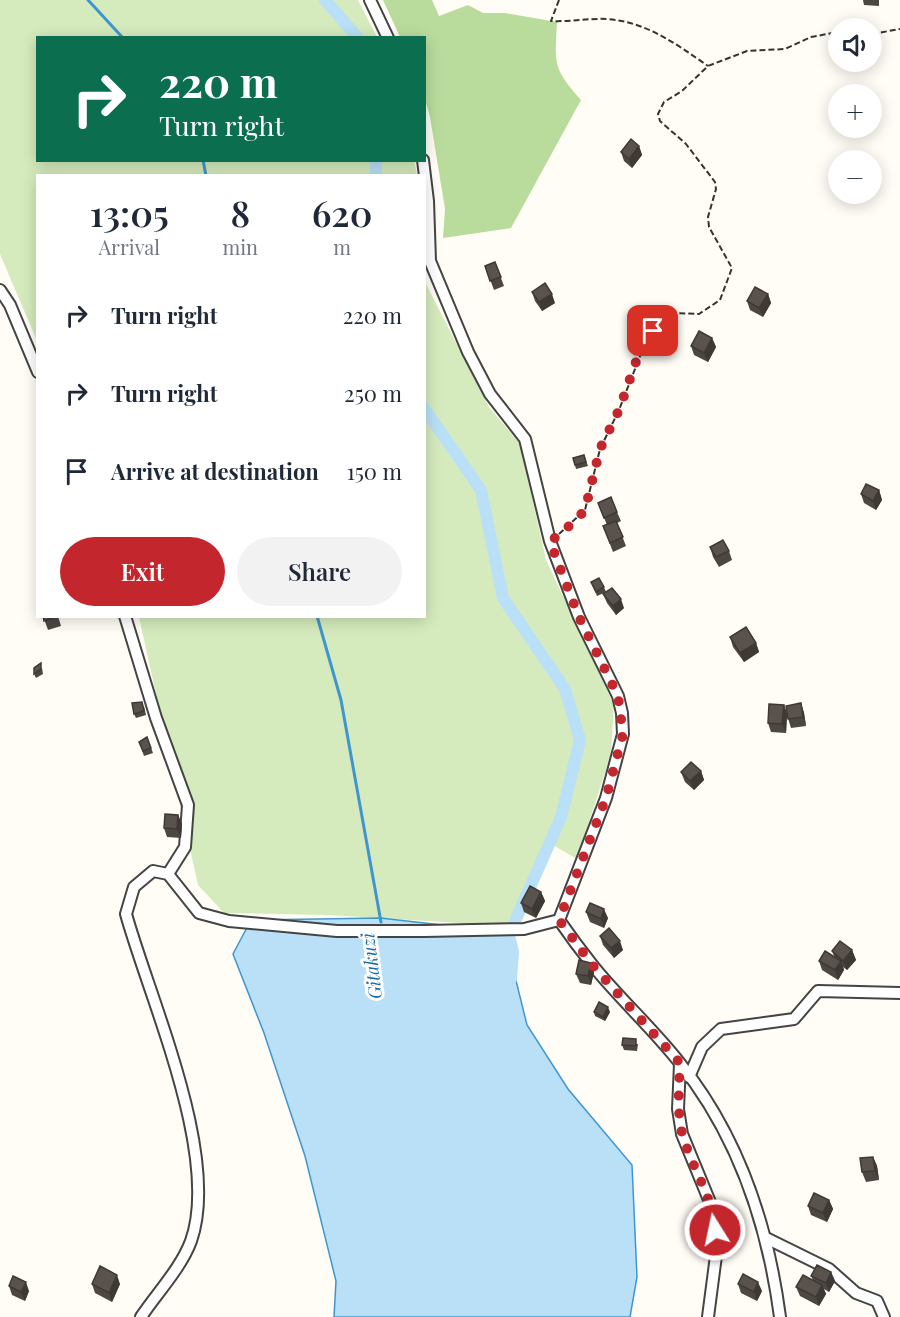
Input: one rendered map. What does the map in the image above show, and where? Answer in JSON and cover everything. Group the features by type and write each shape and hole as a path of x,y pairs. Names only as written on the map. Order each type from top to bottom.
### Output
{"street":[{"path":"370,0 387,36"},
{"path":"426,185 430,261 468,352 490,394 525,439 550,542 579,617 618,696 623,734 606,798 559,920"},
{"path":"0,290 10,305 36,367"},
{"path":"126,618 156,718 188,806 185,847 168,874"},
{"path":"141,1317 190,1243 197,1219 199,1195 195,1147 184,1103 126,914 134,887 153,871 168,874 199,913 229,921 337,931 520,929 559,920"},
{"path":"559,920 594,967 680,1063 712,1113 742,1170 766,1238 774,1268 780,1317"},
{"path":"689,1077 702,1047 720,1029 794,1019 818,992 900,993"},
{"path":"680,1063 678,1109 682,1134 714,1212 717,1248 708,1317"},
{"path":"766,1238 829,1269 856,1293 877,1301 884,1317"}],"path":[{"path":"559,0 551,21 606,19 636,24 662,35 708,66"},
{"path":"882,32 900,29"},
{"path":"550,542 585,510 600,449 619,410 644,345 667,316 674,313 699,314 716,304 731,274 728,258 709,227 708,217 716,189 715,182 686,144 666,128 658,114 664,102 682,91 708,66 747,51 785,49 811,37 828,34"}],"green space":[{"path":"0,0 358,0 376,36 36,36 36,162 414,162 417,174 36,174 36,339 0,254"},
{"path":"383,0 432,0 439,16 468,5 483,13 505,13 557,22 557,64 565,80 581,100 511,228 443,238 445,209 426,103 426,36 400,36"},
{"path":"426,284 489,407 520,444 546,560 614,705 611,754 577,859 551,844 521,914 511,926 328,915 224,913 198,885 139,618 426,618"}],"water":[{"path":"380,918 504,932 527,1025 568,1089 632,1165 637,1277 630,1317 334,1317 336,1281 305,1156 264,1033 233,954 251,920"}],"building":[{"path":"631,139 639,146 629,159 621,152"},
{"path":"495,262 501,277 490,281 485,266"},
{"path":"545,283 552,294 539,302 532,292"},
{"path":"755,287 768,294 759,308 747,301"},
{"path":"699,331 712,338 704,353 691,346"},
{"path":"584,455 586,462 575,465 573,458"},
{"path":"866,484 879,490 873,501 861,494"},
{"path":"611,497 617,512 604,518 598,503"},
{"path":"616,521 623,537 610,543 603,526"},
{"path":"723,540 729,551 716,557 710,547"},
{"path":"599,578 604,587 596,592 591,582"},
{"path":"612,588 621,599 613,606 603,594"},
{"path":"746,627 756,643 740,653 730,637"},
{"path":"41,663 41,669 34,674 34,668"},
{"path":"142,702 144,711 134,714 132,703"},
{"path":"801,703 803,717 788,719 786,706"},
{"path":"769,704 784,705 782,724 768,723"},
{"path":"147,737 151,748 143,751 139,742"},
{"path":"691,762 701,771 690,781 681,772"},
{"path":"165,814 178,815 177,829 164,828"},
{"path":"530,886 541,892 532,909 521,903"},
{"path":"590,903 604,909 601,919 586,912"},
{"path":"609,928 620,941 611,948 600,936"},
{"path":"840,941 852,950 843,961 832,951"},
{"path":"825,951 841,961 835,970 819,961"},
{"path":"579,960 591,963 588,976 576,974"},
{"path":"599,1002 608,1007 603,1017 594,1012"},
{"path":"623,1038 636,1039 636,1046 622,1045"},
{"path":"873,1157 875,1171 862,1172 860,1158"},
{"path":"814,1193 829,1200 823,1213 808,1206"},
{"path":"817,1265 831,1272 826,1283 811,1276"},
{"path":"100,1266 117,1275 109,1293 92,1284"},
{"path":"743,1274 758,1282 754,1292 738,1284"},
{"path":"803,1275 822,1285 816,1297 796,1287"},
{"path":"13,1276 26,1282 21,1292 9,1286"}],"waterway":[{"name":"Gitakuzi","path":"88,0 121,36"},
{"path":"325,0 356,36"},
{"name":"Gitakuzi","path":"203,162 206,174"},
{"path":"376,162 376,174"},
{"path":"426,411 481,490 503,598 565,689 580,740 561,817 509,935 513,952 511,979"},
{"name":"Gitakuzi","path":"318,618 341,700 381,922"}],"route":[{"path":"653,331 638,356 619,410 603,441 585,510 550,542 579,617 618,696 623,734 606,798 571,894 559,920 594,967 680,1063 678,1109 682,1134 705,1185 714,1212 715,1230"}]}
